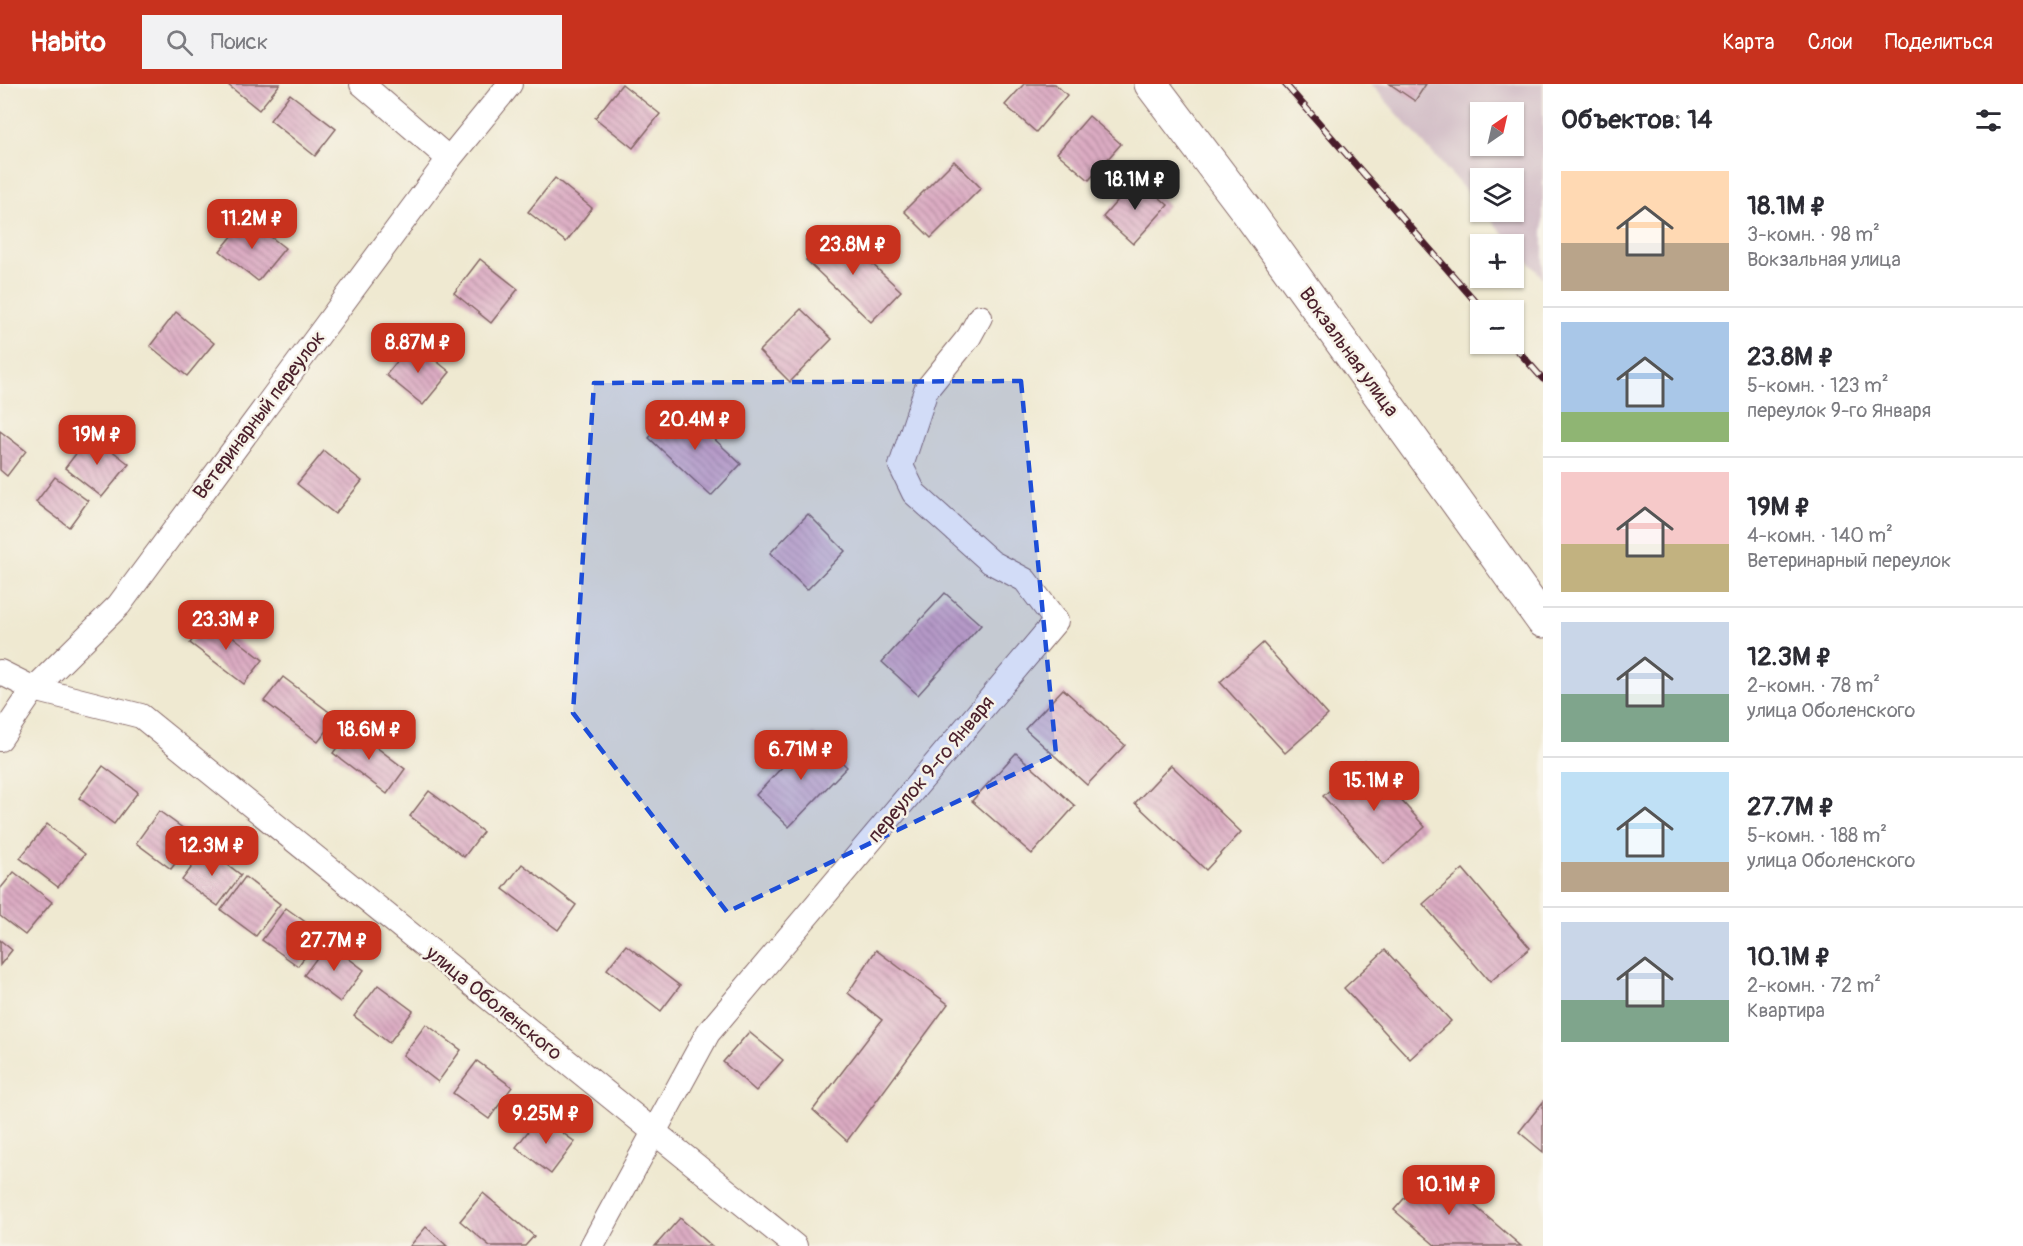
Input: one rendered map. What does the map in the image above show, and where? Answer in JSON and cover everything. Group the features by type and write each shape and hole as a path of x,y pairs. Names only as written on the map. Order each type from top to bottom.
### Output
{"main road":[{"name":"Вокзальная улица","path":"1151,84 1255,222 1543,621"}],"street":[{"path":"362,84 449,159"},
{"name":"Ветеринарный переулок","path":"0,739 34,689 119,605 449,159 510,84"},
{"name":"переулок 9-го Января","path":"592,1246 708,1033 1056,621 1025,580 991,562 914,493 901,466 926,390 969,337 980,317"},
{"name":"улица Оболенского","path":"0,672 34,689 141,716 795,1246"}],"highlighted area":[{"path":"1021,381 1056,754 727,912 573,713 594,383"}],"shaded area":[{"path":"1371,84 1543,84 1543,278 1524,257 1524,234 1504,234 1493,222 1524,222 1524,168 1470,168 1470,196"}],"building":[{"path":"227,84 280,84 259,110"},
{"path":"622,84 660,114 633,148 595,118"},
{"path":"1024,84 1055,84 1067,95 1036,132 1005,105"},
{"path":"1390,84 1426,84 1415,101"},
{"path":"290,94 336,129 315,156 270,120"},
{"path":"1089,116 1121,144 1089,180 1057,153"},
{"path":"954,161 981,188 931,238 904,211"},
{"path":"555,178 592,208 566,242 528,212"},
{"path":"1137,178 1168,205 1133,244 1103,217"},
{"path":"247,218 285,248 258,281 220,251"},
{"path":"835,229 901,291 871,322 806,260"},
{"path":"480,259 518,289 491,323 454,293"},
{"path":"801,309 832,339 790,382 759,351"},
{"path":"176,312 214,343 187,376 150,346"},
{"path":"413,342 450,372 423,405 386,375"},
{"path":"679,406 741,464 711,496 649,438"},
{"path":"0,431 26,451 7,476 0,470"},
{"path":"91,434 129,464 102,497 65,468"},
{"path":"324,451 362,481 335,514 297,484"},
{"path":"55,477 88,501 69,527 36,502"},
{"path":"808,514 845,551 807,590 770,553"},
{"path":"945,593 981,625 918,695 882,662"},
{"path":"209,618 263,660 244,684 190,643"},
{"path":"1263,643 1328,715 1285,753 1220,682"},
{"path":"283,677 337,718 318,742 264,701"},
{"path":"1063,689 1125,745 1087,785 1025,729"},
{"path":"351,728 405,769 387,794 333,753"},
{"path":"813,734 847,767 789,827 756,795"},
{"path":"1016,753 1075,806 1032,854 972,801"},
{"path":"1365,760 1425,827 1384,864 1323,796"},
{"path":"1171,765 1241,832 1206,870 1135,803"},
{"path":"103,766 138,792 114,824 79,798"},
{"path":"429,791 483,832 464,857 410,816"},
{"path":"159,811 195,837 171,869 136,843"},
{"path":"47,824 85,854 58,887 20,858"},
{"path":"206,848 241,875 218,906 182,880"},
{"path":"522,864 576,905 558,930 503,889"},
{"path":"1463,869 1530,948 1490,982 1423,904"},
{"path":"14,872 52,902 25,935 0,916 0,889"},
{"path":"245,877 280,904 256,936 221,910"},
{"path":"286,908 322,934 298,966 262,940"},
{"path":"0,940 12,950 0,965"},
{"path":"328,943 364,970 340,1002 304,975"},
{"path":"626,945 680,986 661,1011 607,969"},
{"path":"876,950 948,1004 847,1141 813,1110 882,1020 848,993"},
{"path":"1385,950 1451,1021 1410,1059 1344,988"},
{"path":"378,985 413,1011 389,1043 354,1016"},
{"path":"426,1024 461,1050 438,1082 403,1055"},
{"path":"749,1032 783,1060 756,1091 723,1062"},
{"path":"477,1061 512,1087 489,1119 453,1093"},
{"path":"1543,1102 1543,1152 1519,1132"},
{"path":"540,1116 575,1142 551,1174 516,1147"},
{"path":"1431,1168 1521,1246 1436,1246 1394,1210"},
{"path":"483,1193 534,1236 525,1246 490,1246 460,1221"},
{"path":"680,1218 712,1246 655,1246"},
{"path":"426,1227 447,1246 410,1246"}],"railway":[{"path":"1285,84 1474,300"},
{"path":"1521,354 1543,379"}]}
